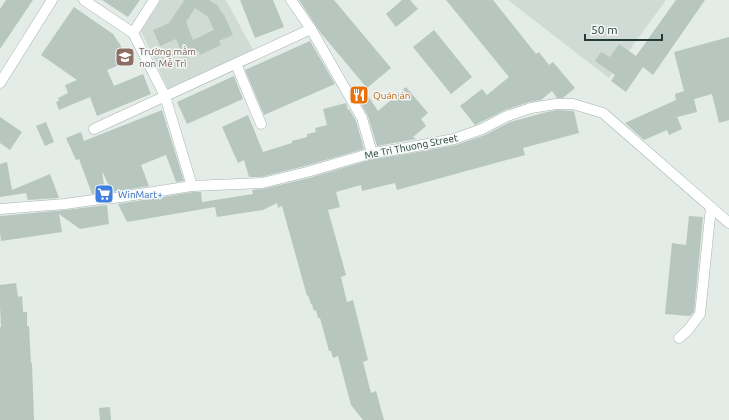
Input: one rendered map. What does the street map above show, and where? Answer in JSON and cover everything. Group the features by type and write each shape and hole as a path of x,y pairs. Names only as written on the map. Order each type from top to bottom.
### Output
{"street":[{"path":"0,83 52,0"},
{"path":"84,0 133,33 165,96 192,186"},
{"path":"133,33 154,0"},
{"path":"291,0 311,29 362,118 372,153"},
{"path":"94,129 311,29"},
{"path":"236,64 261,124"},
{"name":"Me Tri Thuong Street","path":"0,209 65,204 192,186 262,183 307,172 372,153 454,139 482,129 507,116 531,108 556,104 573,104 603,113 729,223"},
{"path":"679,338 688,330 700,314 711,208"}],"shaded area":[{"path":"161,0 225,0 254,52 169,91 141,31"},
{"path":"508,0 666,0 609,78"}],"building":[{"path":"6,0 33,0 0,49 0,9"},
{"path":"102,0 140,0 128,17"},
{"path":"183,0 209,0 217,5 225,17 233,35 219,41 221,45 200,55 199,51 184,58 176,39 160,46 153,30 169,23 184,1 188,4","holes":["195,8 208,17 214,30 193,40 186,22"]},
{"path":"240,0 273,0 284,27 255,38"},
{"path":"299,0 334,0 391,68 367,88 320,32"},
{"path":"402,0 410,0 418,9 396,27 386,14"},
{"path":"446,0 493,0 536,54 539,52 549,65 553,62 575,88 563,98 557,98 552,91 541,100 529,102 505,110 475,125 460,106 482,89 487,95 509,77"},
{"path":"676,0 705,0 653,75 643,67 626,92 611,81 615,75 595,61 601,52 610,57 619,44 636,56"},
{"path":"74,7 113,34 121,46 127,62 107,70 114,86 143,74 151,94 97,116 90,97 59,110 56,102 59,101 58,98 68,93 65,85 77,80 41,55"},
{"path":"434,30 472,77 451,94 413,47"},
{"path":"729,37 729,120 719,123 712,94 694,99 697,112 677,117 682,129 669,135 667,130 644,140 625,123 676,100 675,94 684,91 674,52"},
{"path":"310,41 335,84 264,115 245,70"},
{"path":"234,76 243,99 187,124 177,102"},
{"path":"406,87 428,113 421,119 426,126 413,137 416,139 377,146 368,116 360,102 368,96 378,111"},
{"path":"346,103 348,110 349,109 356,121 364,149 261,177 249,177 244,160 238,163 222,127 248,115 263,152 292,143 292,141 307,137 307,134 316,132 315,128 327,125 323,109"},
{"path":"162,110 184,181 176,182 166,155 141,165 149,186 112,192 102,171 105,192 92,194 79,159 76,160 66,138 81,132 84,141"},
{"path":"557,110 574,111 579,133 523,148 525,155 397,190 395,183 362,191 361,185 336,192 340,207 328,210 346,275 341,277 347,302 353,300 368,360 363,362 371,393 376,391 384,420 363,420 351,405 338,356 333,358 331,351 329,351 320,318 318,318 316,310 314,311 308,295 307,296 282,206 278,208 277,203 263,210 217,217 215,207 127,222 118,204 193,192 201,192 202,202 253,194 252,190 263,189 309,178 373,159 456,145 485,135 510,122"},
{"path":"0,117 22,132 10,150 0,143"},
{"path":"46,122 54,142 45,146 36,126"},
{"path":"7,162 12,190 50,174 59,198 28,200 26,193 0,197 0,164"},
{"path":"107,205 109,224 80,229 59,214 62,232 1,241 0,216"},
{"path":"689,216 703,217 694,312 690,316 665,314 672,243 686,245"},
{"path":"16,283 18,297 22,296 23,312 27,312 27,326 29,326 34,420 0,420 0,285"},
{"path":"110,407 111,420 100,420 99,408"}],"place":[{"name":"Trường mầm non Mễ Trì","path":"125,57"},
{"name":"Quán ăn","path":"359,95"},
{"name":"WinMart+","path":"104,194"}]}
